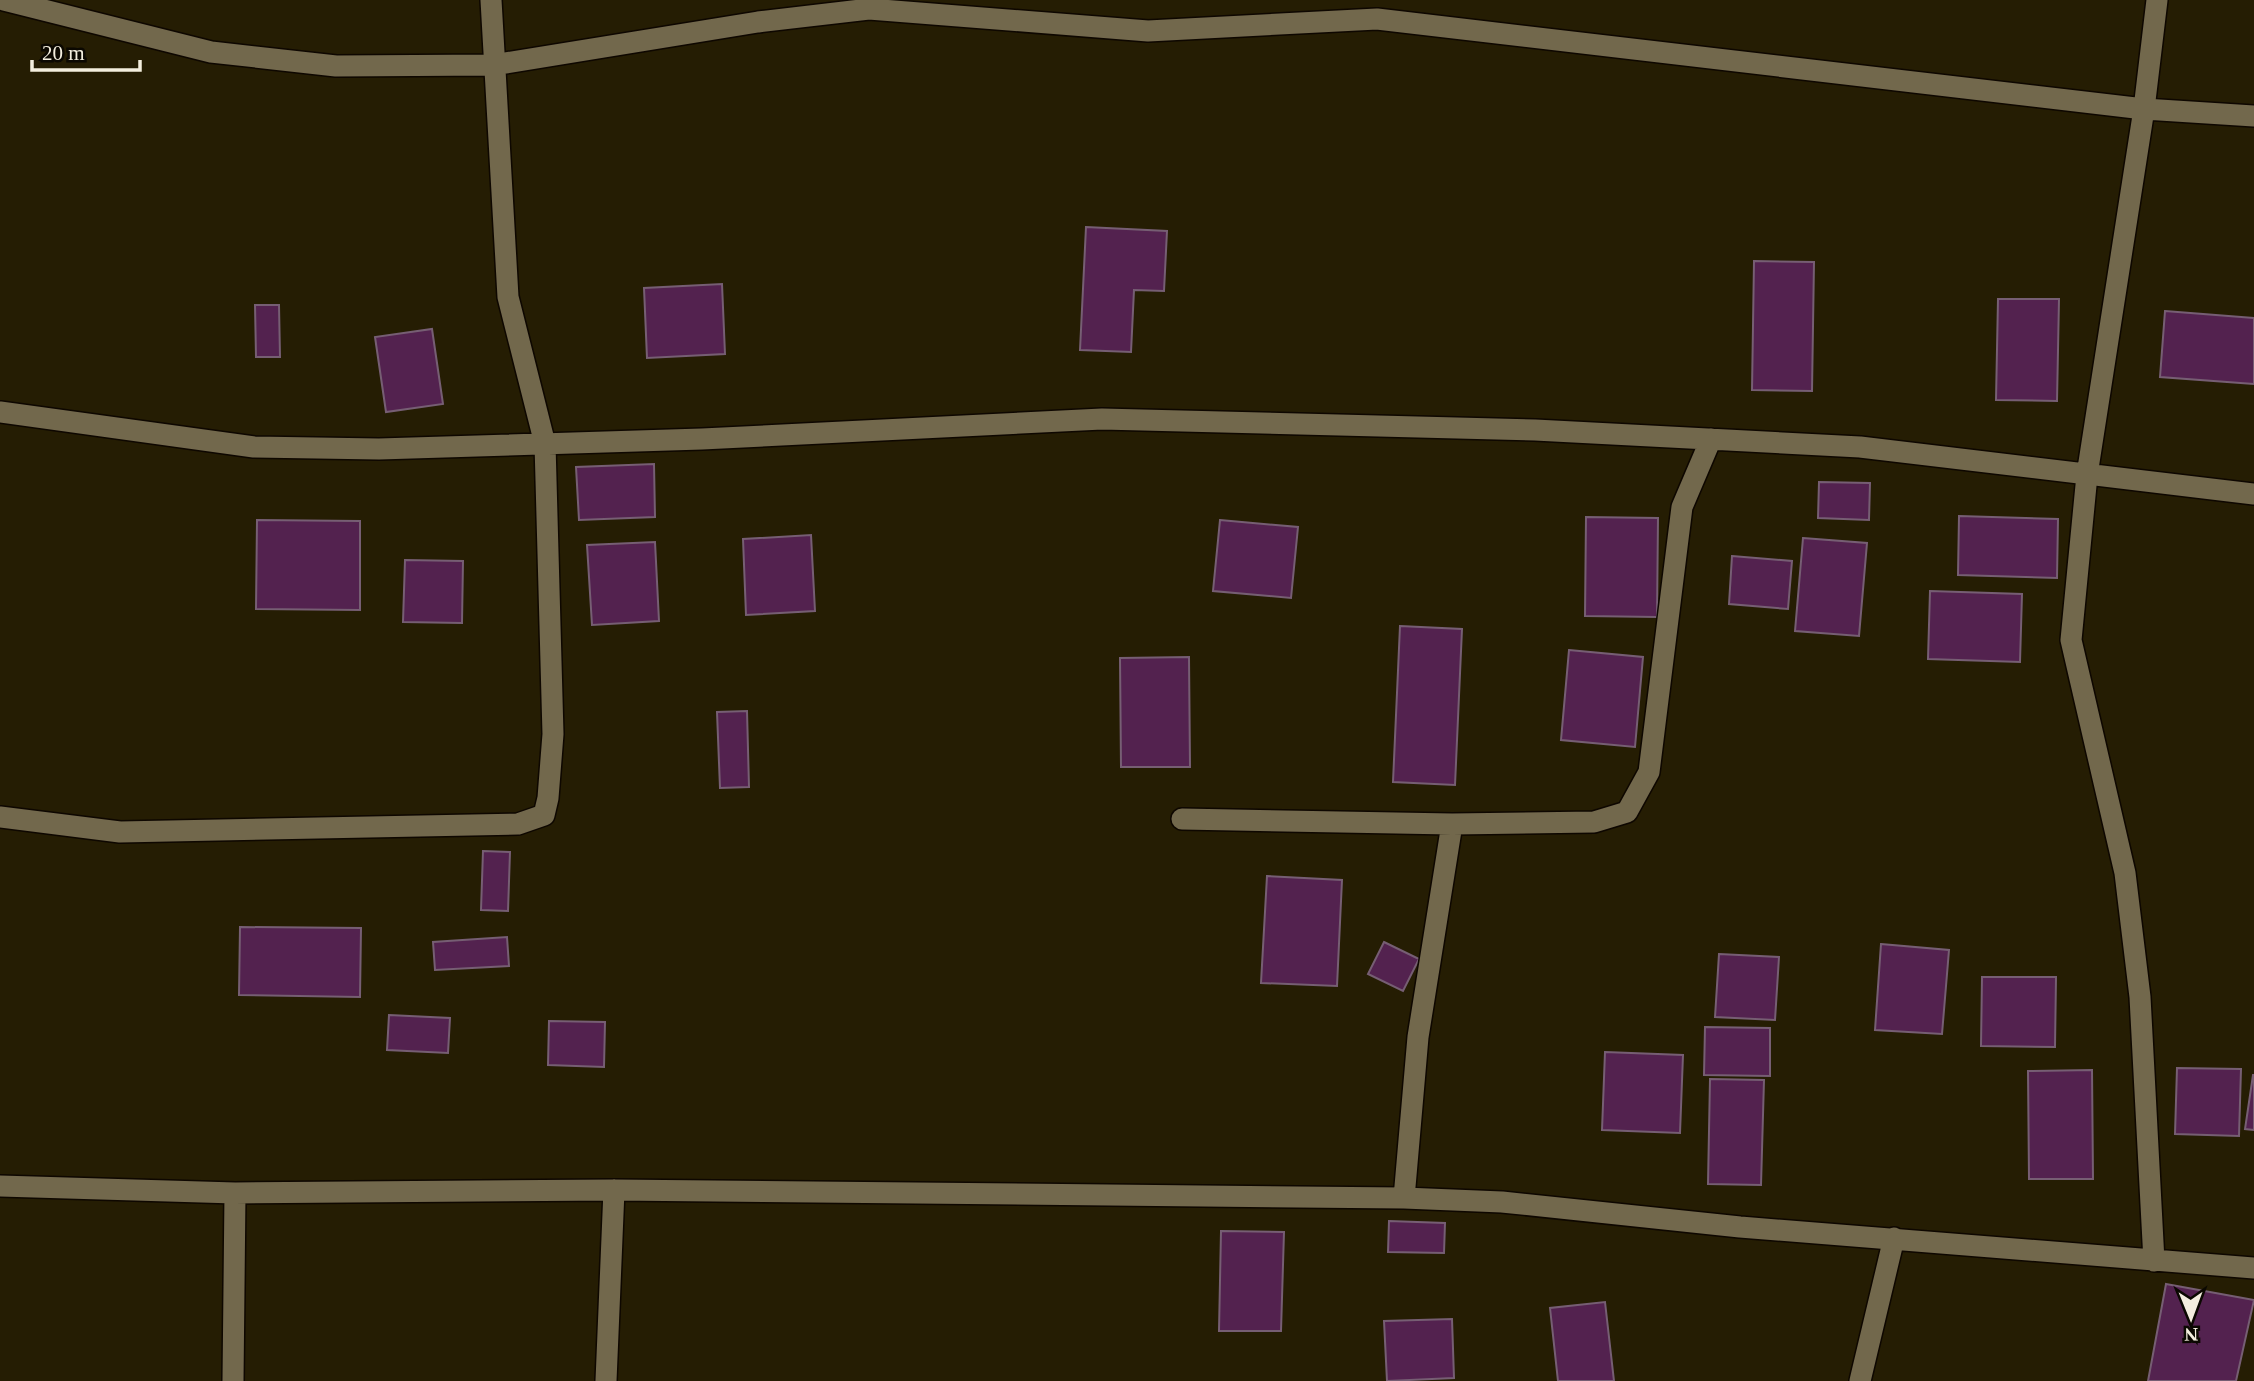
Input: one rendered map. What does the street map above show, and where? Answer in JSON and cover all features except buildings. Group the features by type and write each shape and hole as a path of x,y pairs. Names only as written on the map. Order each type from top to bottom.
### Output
{"street":[{"path":"4,0 70,8 211,52 335,66 493,65 869,5 1148,31 1377,19 2144,109 2254,116"},
{"path":"0,817 120,832 518,824 544,816 553,734 545,444 508,297 491,0"},
{"path":"2154,1261 2140,997 2125,873 2071,640 2087,475 2144,109 2157,0"},
{"path":"0,412 254,447 379,449 1102,419 1535,430 1860,447 2254,495"},
{"path":"1182,819 1452,824 1594,822 1627,812 1649,772 1682,507 1711,439"},
{"path":"1404,1198 1418,1037 1452,824"},
{"path":"0,1186 235,1193 614,1190 1404,1198 1502,1202 1741,1227 2254,1268"},
{"path":"606,1381 614,1190"},
{"path":"233,1381 235,1193"},
{"path":"1860,1381 1894,1238"}]}
